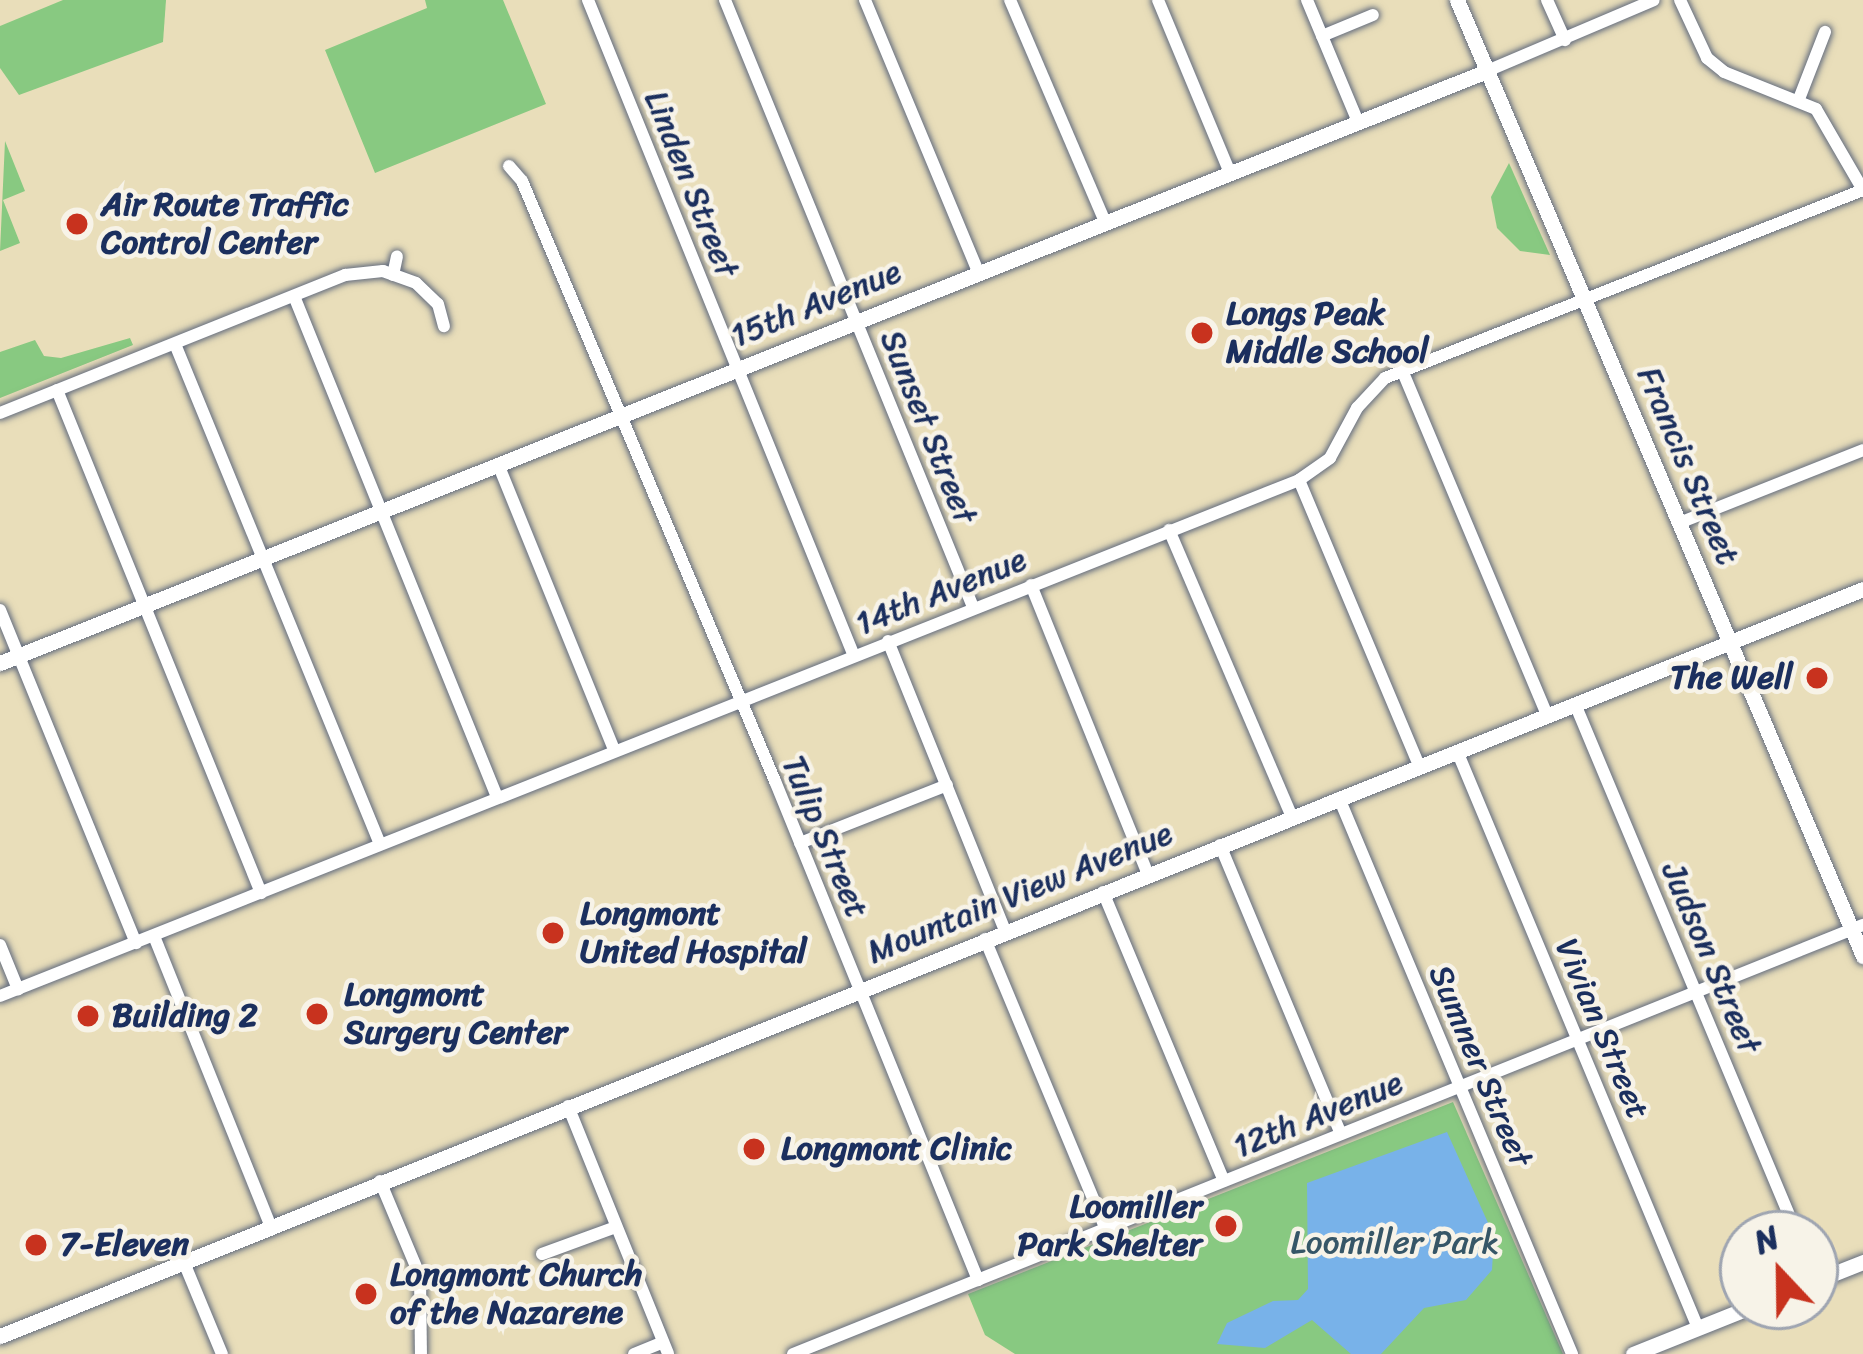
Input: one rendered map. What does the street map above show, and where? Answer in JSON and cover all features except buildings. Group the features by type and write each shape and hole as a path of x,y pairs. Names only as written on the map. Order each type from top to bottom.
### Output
{"street":[{"name":"Linden Street","path":"588,0 854,656"},
{"name":"Sunset Street","path":"725,0 973,607"},
{"path":"865,0 978,272"},
{"path":"1010,0 1105,223"},
{"path":"1158,0 1230,173"},
{"path":"1307,0 1358,122"},
{"name":"Francis Street","path":"1457,0 1730,642 1858,928 1863,956"},
{"path":"1547,0 1565,40"},
{"name":"15th Avenue","path":"0,664 1565,40 1654,0"},
{"path":"1680,0 1707,58 1724,72 1798,99 1831,124 1863,190"},
{"path":"1322,36 1372,16"},
{"path":"1798,99 1825,32"},
{"name":"Tulip Street","path":"508,166 522,181 978,1280"},
{"name":"14th Avenue","path":"0,996 1299,480 1330,458 1369,392 1402,370 1863,190"},
{"path":"392,275 397,256"},
{"path":"0,413 346,274 392,275 438,304 444,326"},
{"path":"294,296 496,797"},
{"path":"175,344 380,844"},
{"path":"1402,370 1547,715"},
{"path":"57,391 261,893"},
{"path":"1679,523 1863,450"},
{"path":"498,464 614,750"},
{"path":"1299,480 1419,766"},
{"path":"1169,530 1292,817"},
{"path":"1031,585 1148,874"},
{"name":"Mountain View Avenue","path":"0,1336 1863,589"},
{"path":"0,610 136,943"},
{"path":"888,641 1005,932"},
{"name":"Judson Street","path":"1575,704 1787,1210"},
{"name":"Vivian Street","path":"1457,751 1698,1328"},
{"path":"800,843 947,785"},
{"name":"Sumner Street","path":"1339,798 1572,1354"},
{"path":"1220,845 1342,1134"},
{"path":"1103,892 1224,1181"},
{"name":"12th Avenue","path":"793,1354 1858,928"},
{"path":"154,936 270,1225"},
{"path":"986,939 1106,1228"},
{"path":"0,945 18,989"},
{"path":"568,1106 665,1348 634,1354"},
{"path":"380,1181 420,1276 421,1354"},
{"path":"542,1254 616,1227"},
{"path":"183,1259 222,1354"},
{"path":"1633,1354 1719,1320"}],"green space":[{"path":"63,0 166,0 163,42 19,95 0,68 0,26"},
{"path":"425,0 503,0 546,104 375,173 325,50 427,8"},
{"path":"5,141 25,191 3,200 20,243 0,251"},
{"path":"1509,163 1550,255 1520,251 1497,228 1491,197"},
{"path":"130,338 133,345 0,398 0,352 35,340 44,356 61,358"},
{"name":"Loomiller Park","path":"1453,1102 1563,1354 1015,1354 985,1335 968,1294"}],"water":[{"path":"1447,1132 1494,1236 1492,1270 1466,1300 1424,1308 1381,1354 1351,1354 1312,1320 1265,1348 1217,1344 1227,1323 1273,1301 1298,1300 1308,1289 1307,1183"}],"place":[{"name":"Air Route Traffic Control Center","path":"77,224"},
{"name":"Longs Peak Middle School","path":"1202,333"},
{"name":"The Well","path":"1817,678"},
{"name":"Longmont United Hospital","path":"553,933"},
{"name":"Longmont Surgery Center","path":"317,1014"},
{"name":"Building 2","path":"88,1016"},
{"name":"Longmont Clinic","path":"754,1149"},
{"name":"Loomiller Park Shelter","path":"1226,1226"},
{"name":"7-Eleven","path":"36,1245"},
{"name":"Longmont Church of the Nazarene","path":"366,1294"}]}
